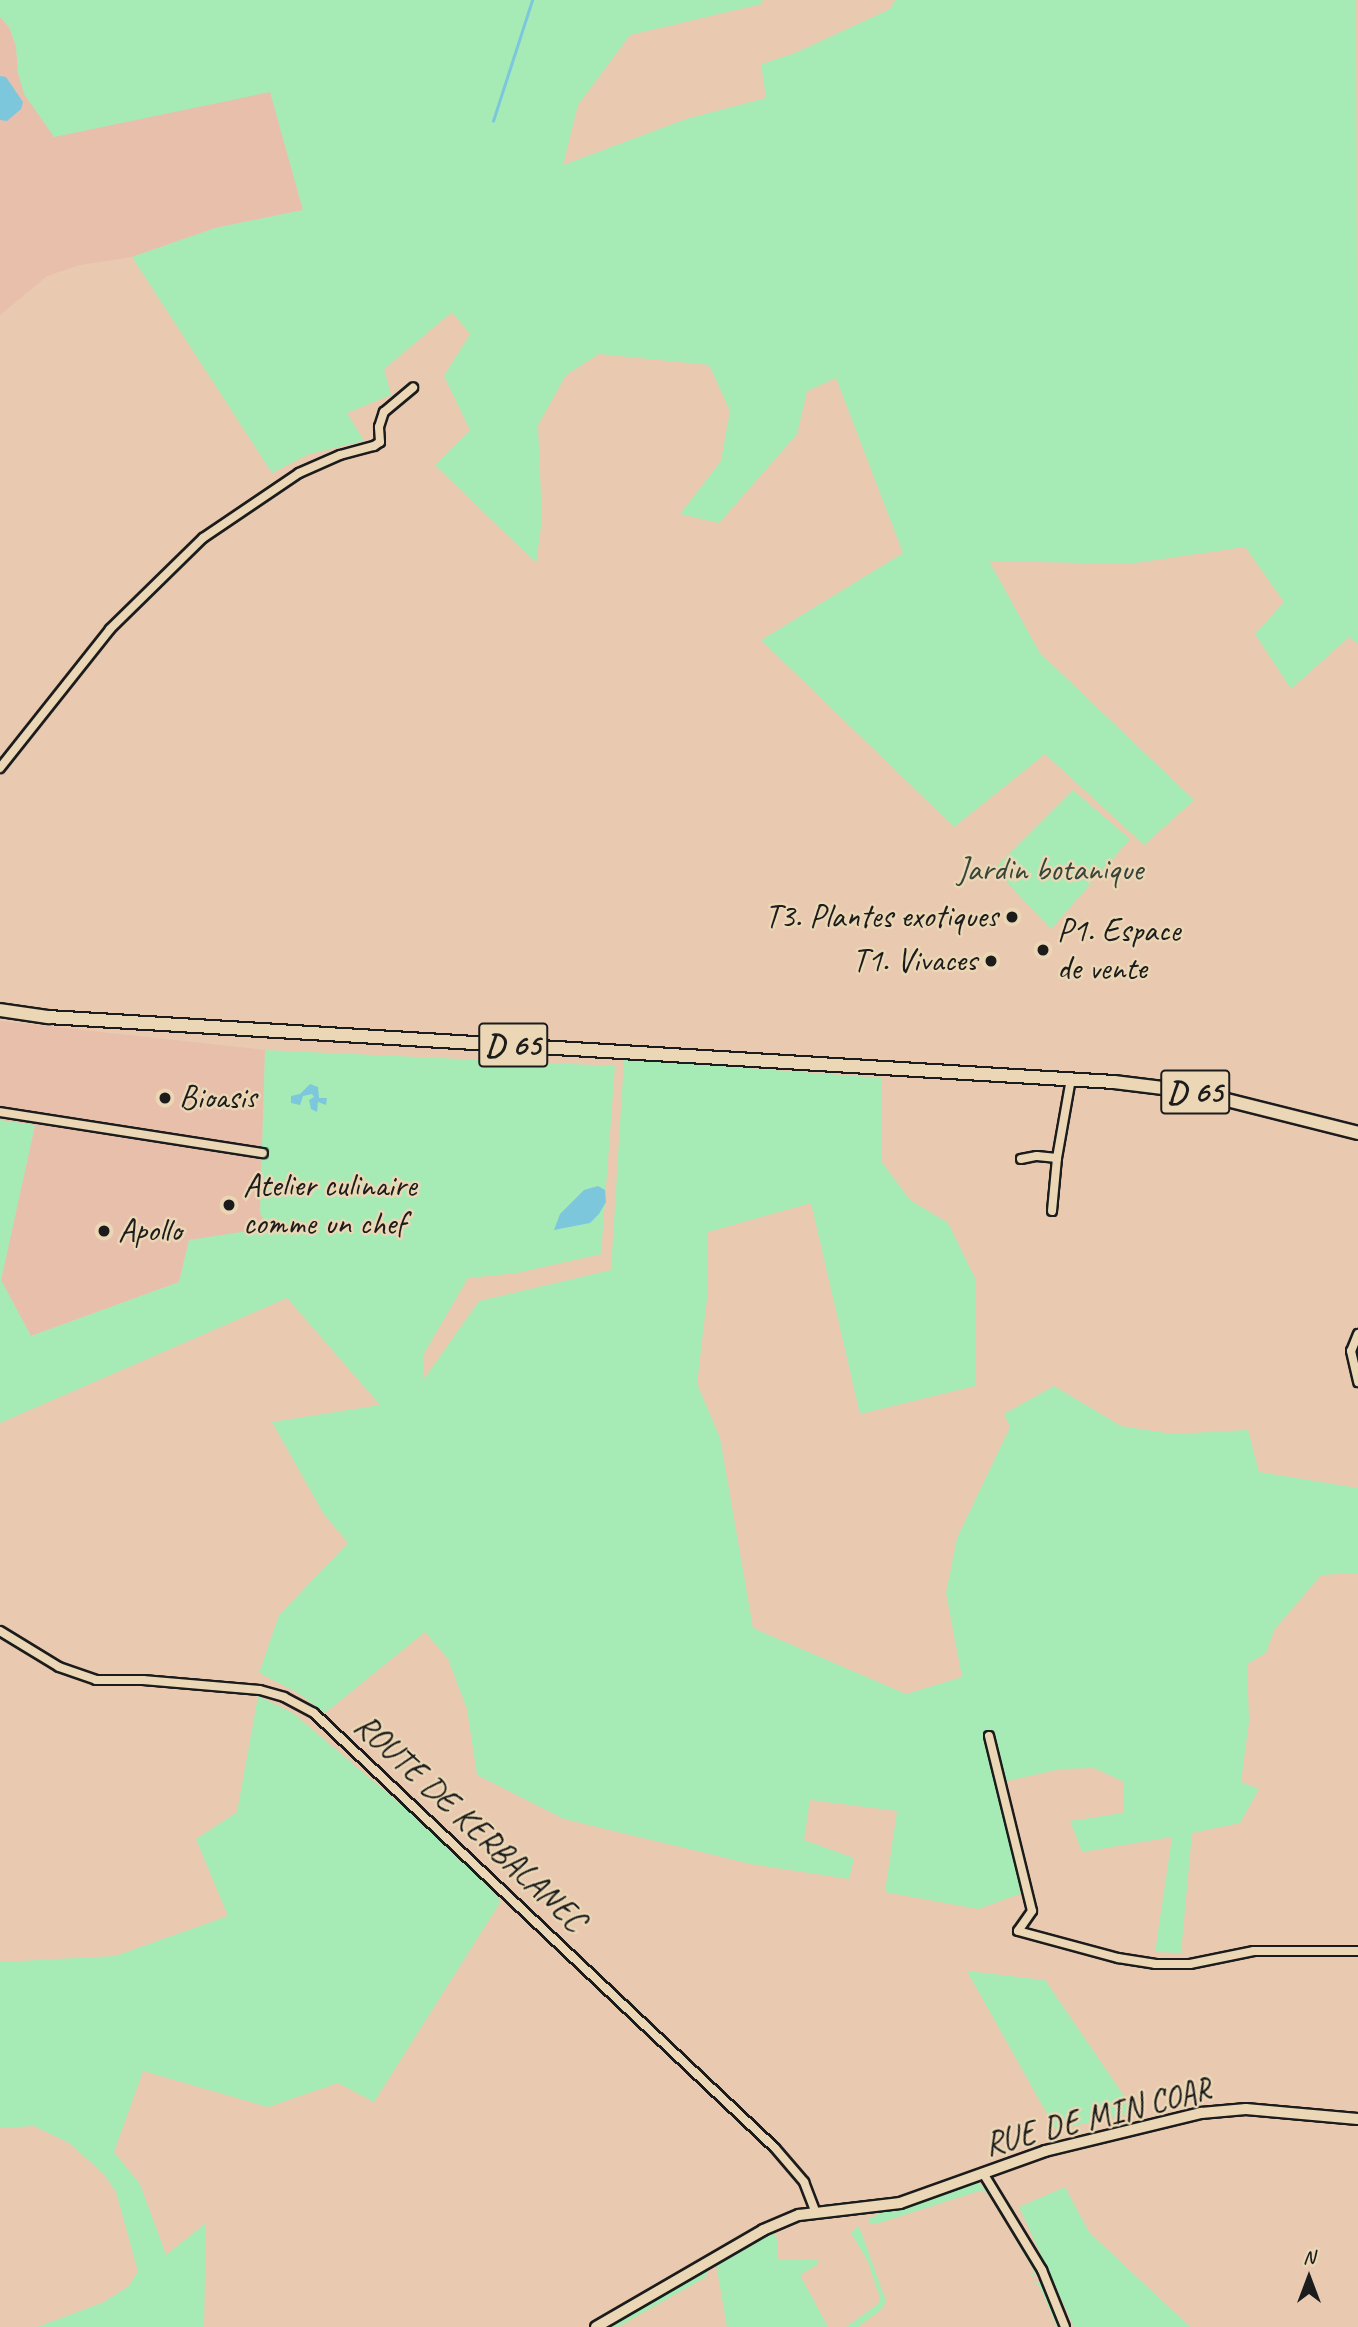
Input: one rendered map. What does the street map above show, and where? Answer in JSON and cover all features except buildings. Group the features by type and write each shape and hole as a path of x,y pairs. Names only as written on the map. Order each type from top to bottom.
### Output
{"main road":[{"name":"D 65","path":"0,1010 48,1017 1071,1079 1195,1092 1358,1133"}],"street":[{"path":"0,768 110,629 203,538 299,473 380,442 379,427 384,412 413,388"},
{"path":"1052,1210 1057,1158 1071,1079"},
{"path":"0,1112 263,1153"},
{"path":"1021,1158 1057,1158"},
{"path":"1358,1334 1351,1351 1358,1382"},
{"name":"ROUTE DE KERBALANEC","path":"0,1631 59,1667 96,1680 143,1680 260,1690 284,1697 314,1713 775,2148 804,2182 815,2211"},
{"path":"989,1736 1032,1911 1018,1931 1118,1958 1155,1964 1191,1964 1254,1951 1358,1951"},
{"name":"RUE DE MIN COAR","path":"596,2327 763,2230 815,2211 870,2209 900,2203 1045,2151 1201,2113 1246,2109 1358,2119"},
{"path":"983,2173 1042,2270 1065,2327"}],"shaded area":[{"path":"0,17 9,27 16,46 18,73 54,137 270,91 303,210 215,228 132,257 80,265 47,276 0,315"},
{"path":"0,1021 265,1050 260,1212 268,1229 189,1240 179,1282 31,1336 1,1280 35,1126 0,1120"}],"green space":[{"path":"0,0 763,0 761,4 630,35 578,105 563,165 686,119 766,98 761,64 795,53 890,9 895,0 1356,0 1358,644 1349,637 1291,689 1255,634 1284,602 1245,547 1128,564 989,561 1040,653 1194,800 1144,845 1045,754 954,827 761,640 903,553 836,378 807,391 797,434 719,523 680,514 721,461 730,411 709,365 599,354 566,375 538,425 542,520 536,563 435,465 470,430 444,376 470,334 452,312 384,369 391,395 347,413 364,441 309,454 272,473 132,257 215,228 303,210 270,92 54,137 24,94 18,73 16,46 9,27 0,17"},
{"name":"Jardin botanique","path":"1073,790 1130,839 1051,929 994,869"},
{"path":"265,1050 615,1066 601,1254 517,1273 468,1278 423,1355 424,1379 479,1301 611,1270 624,1059 882,1078 881,1161 910,1200 948,1223 975,1278 975,1386 860,1414 811,1203 708,1232 707,1298 697,1384 720,1438 753,1628 906,1694 962,1677 946,1593 957,1538 1010,1427 1004,1414 1054,1386 1121,1426 1173,1434 1248,1430 1259,1472 1358,1488 1358,1573 1321,1575 1274,1630 1266,1653 1247,1664 1249,1721 1241,1782 1259,1789 1240,1823 1192,1833 1181,1953 1155,1952 1172,1837 1082,1852 1070,1821 1123,1813 1124,1782 1094,1768 1060,1769 1003,1782 1028,1891 978,1909 885,1892 897,1811 810,1800 804,1840 854,1858 849,1879 751,1864 564,1819 477,1775 467,1709 448,1659 425,1632 325,1713 298,1693 259,1673 279,1615 348,1543 323,1513 272,1422 380,1405 287,1298 0,1423 0,1120 35,1125 1,1280 31,1336 179,1282 189,1240 267,1228 260,1212"},
{"path":"258,1696 293,1713 445,1842 501,1901 374,2102 338,2083 268,2107 143,2071 114,2152 140,2184 166,2255 206,2223 204,2327 37,2327 104,2302 129,2286 138,2271 116,2192 104,2174 69,2143 34,2126 0,2128 0,1962 115,1956 228,1916 196,1839 237,1812"},
{"path":"967,1971 1045,1980 1135,2112 1056,2130"},
{"path":"978,2179 982,2187 989,2190 1019,2239 1037,2272 1033,2276 1035,2283 1040,2282 1061,2327 1057,2327 1039,2285 1035,2284 1032,2275 1034,2271 990,2196 982,2190 876,2224 870,2224 868,2219 882,2212 950,2193"},
{"path":"1065,2187 1089,2232 1190,2327 1074,2327 1019,2207"},
{"path":"859,2226 886,2301 882,2309 858,2327 846,2327 878,2304 880,2298 868,2262 851,2233"},
{"path":"773,2231 777,2239 777,2259 817,2260 818,2264 800,2275 828,2327 727,2327 716,2264"},
{"path":"710,2266 706,2277 618,2327 608,2327"}],"water":[{"path":"0,76 6,77 23,102 21,109 7,121 0,120"},
{"path":"310,1084 318,1087 319,1098 327,1098 326,1105 318,1102 317,1112 311,1109 309,1100 314,1097 312,1094 303,1096 300,1105 291,1103 291,1096 300,1094"},
{"path":"598,1186 605,1190 606,1202 590,1223 554,1230 560,1214 584,1190"}],"waterway":[{"path":"493,121 532,0"}],"place":[{"name":"T3. Plantes exotiques","path":"1012,917"},
{"name":"P1. Espace de vente","path":"1043,950"},
{"name":"T1. Vivaces","path":"991,961"},
{"name":"Bioasis","path":"165,1098"},
{"name":"Atelier culinaire comme un chef","path":"229,1205"},
{"name":"Apollo","path":"104,1231"}]}
